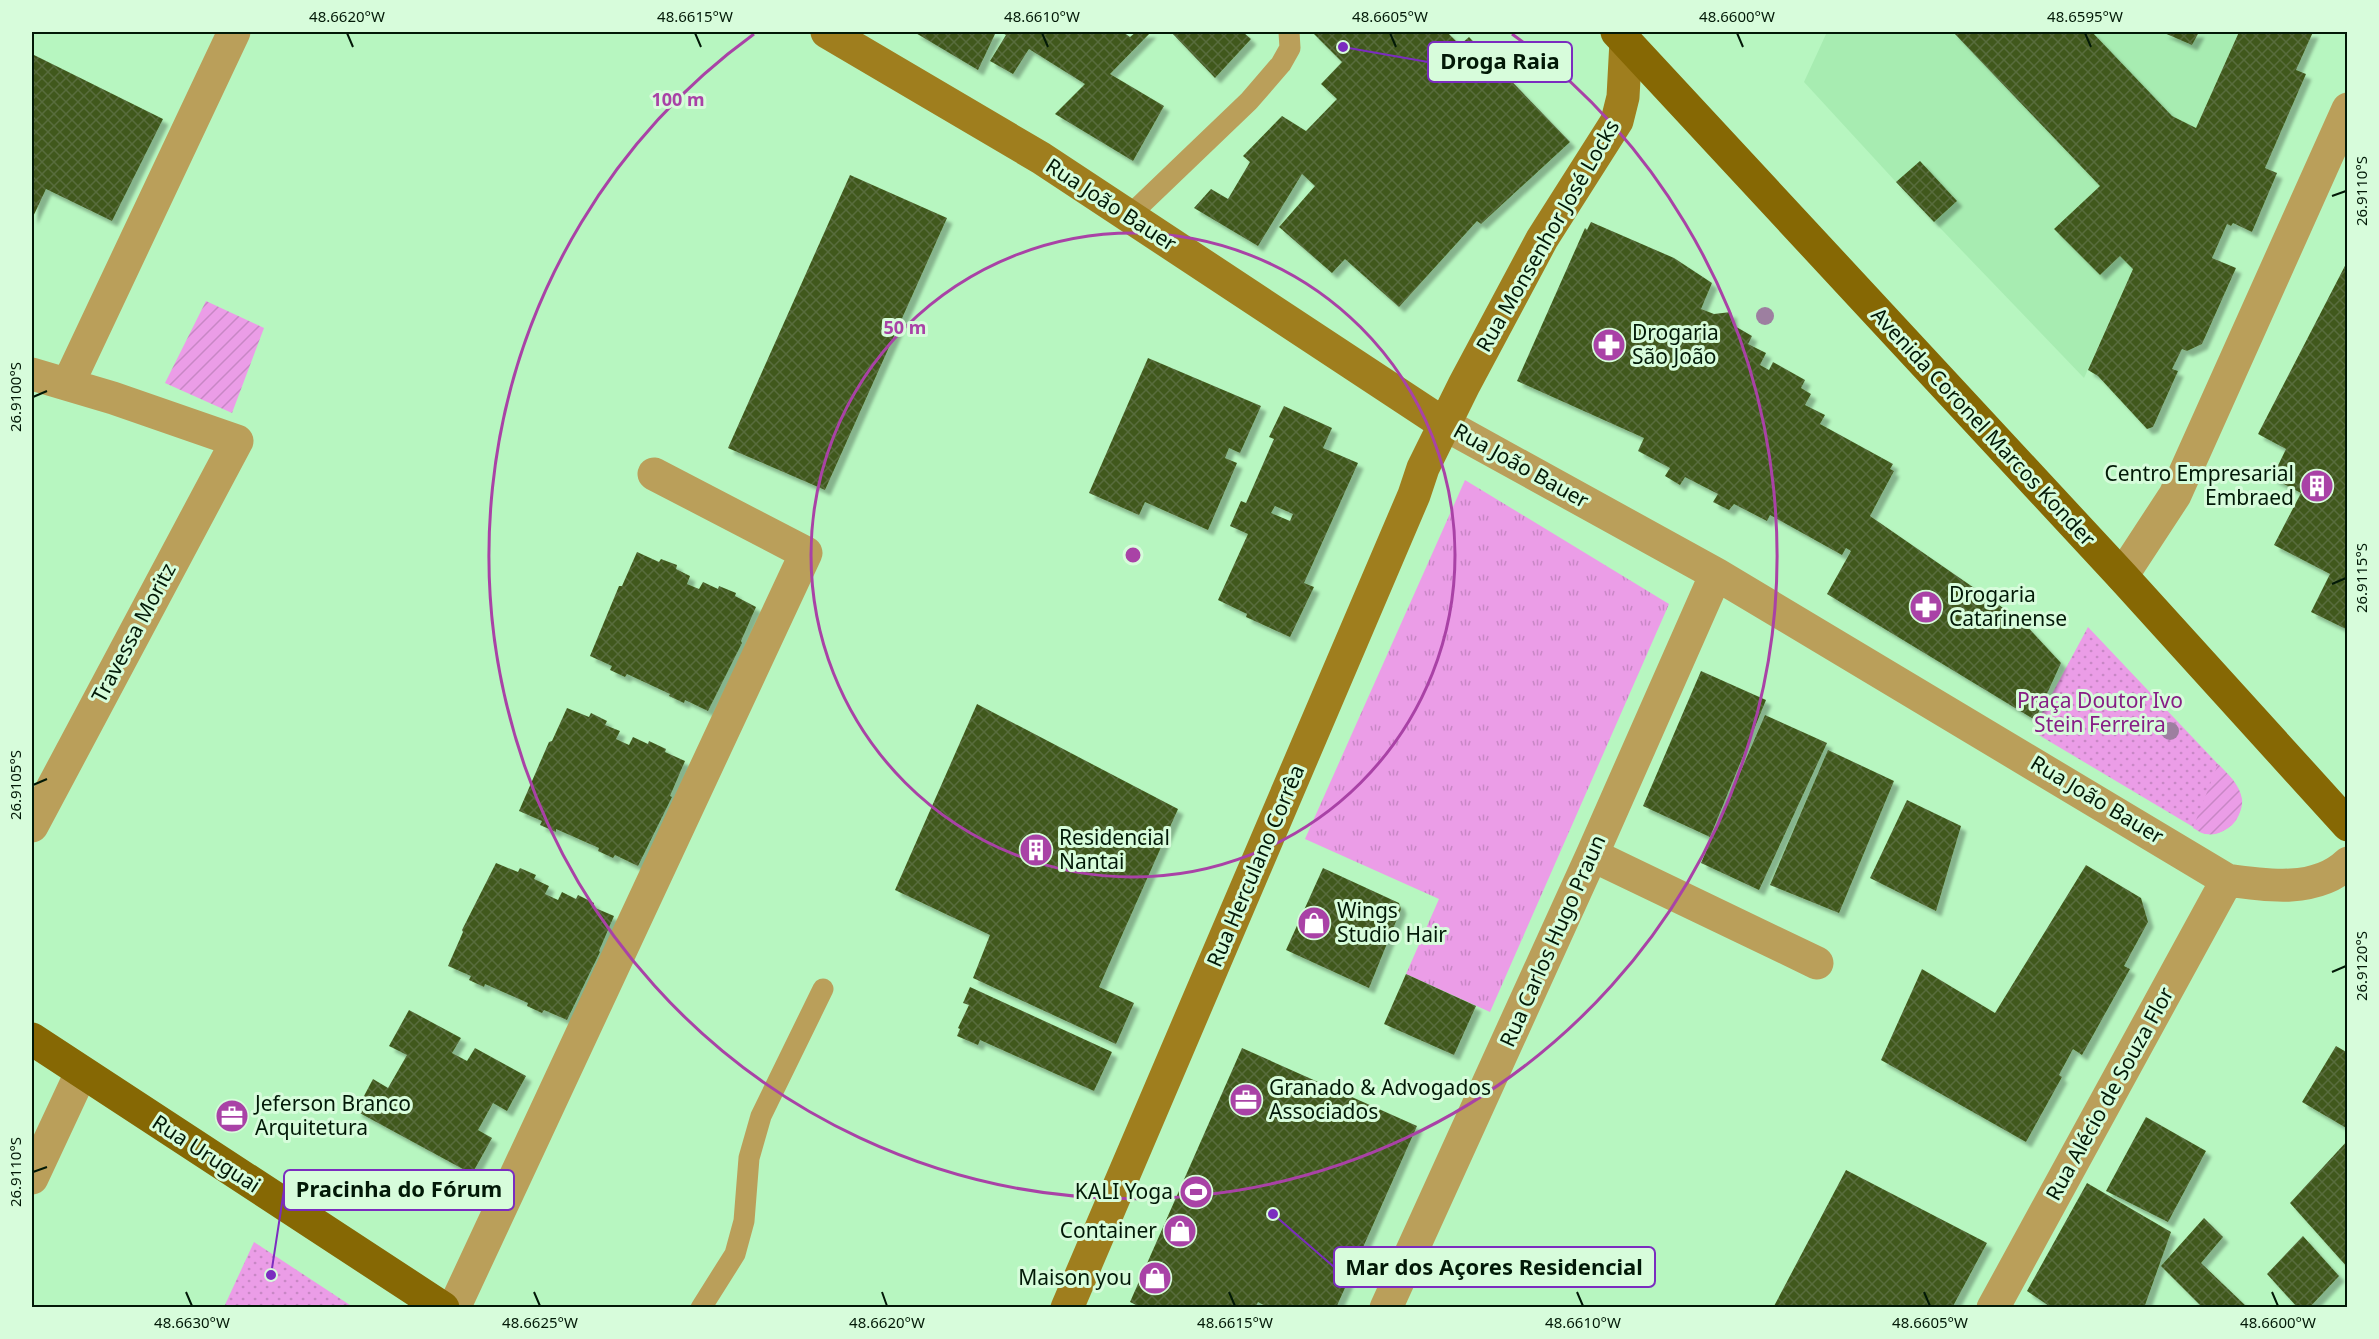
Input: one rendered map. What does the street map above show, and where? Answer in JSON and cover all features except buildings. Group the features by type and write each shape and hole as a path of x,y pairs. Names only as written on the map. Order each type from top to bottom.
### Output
{"main road":[{"name":"Avenida Coronel Marcos Konder","path":"1625,35 1798,229 2122,576 2348,825"},
{"name":"Rua Uruguai","path":"32,1039 443,1308"}],"street":[{"path":"32,374 68,384 234,32"},
{"name":"Rua João Bauer","path":"827,32 1041,159 1444,424 1716,574 2227,880"},
{"name":"Rua Monsenhor José Locks","path":"1444,424 1542,240 1617,121 1623,97 1625,35"},
{"path":"2122,576 2175,495 2348,109"},
{"name":"Travessa Moritz","path":"32,826 237,441 68,384"},
{"name":"Rua Herculano Corrêa","path":"1067,1308 1414,495 1423,468 1444,424"},
{"path":"454,1308 806,553 654,474"},
{"name":"Rua Carlos Hugo Praun","path":"1386,1308 1592,855 1716,574"},
{"path":"1592,855 1817,963"},
{"path":"2227,880 2287,885 2310,884 2336,874 2348,862"},
{"name":"Rua Alécio de Souza Flor","path":"1993,1308 2227,880"},
{"path":"32,1178 81,1073"}],"lane":[{"path":"1129,216 1248,101 1281,64 1290,48 1289,32"},
{"path":"701,1308 735,1254 744,1221 749,1158 761,1116 823,989"}],"shaded area":[{"path":"1827,32 2239,32 2084,378 1896,182 1804,82"}],"green space":[{"path":"206,301 264,328 232,413 165,383"},
{"path":"1465,480 1669,604 1490,1012 1406,974 1439,899 1305,839"},
{"name":"Praça Doutor Ivo Stein Ferreira","path":"2088,627 2233,780 2238,790 2240,809 2238,817 2226,830 2205,834 2032,731"},
{"path":"2218,764 2239,789 2242,806 2232,825 2220,833 2204,834 2193,828"},
{"path":"254,1242 353,1307 224,1307"}],"place":[{"name":"Droga Raia","path":"1343,47"},
{"name":"Drogaria São João","path":"1609,345"},
{"name":"Centro Empresarial Embraed","path":"2317,486"},
{"name":"Drogaria Catarinense","path":"1926,607"},
{"name":"Residencial Nantai","path":"1036,850"},
{"name":"Wings Studio Hair","path":"1314,923"},
{"name":"Granado & Advogados Associados","path":"1246,1100"},
{"name":"Jeferson Branco Arquitetura","path":"232,1116"},
{"name":"KALI Yoga","path":"1196,1192"},
{"name":"Mar dos Açores Residencial","path":"1273,1214"},
{"name":"Container","path":"1180,1231"},
{"name":"Pracinha do Fórum","path":"271,1275"},
{"name":"Maison you","path":"1155,1278"}]}
